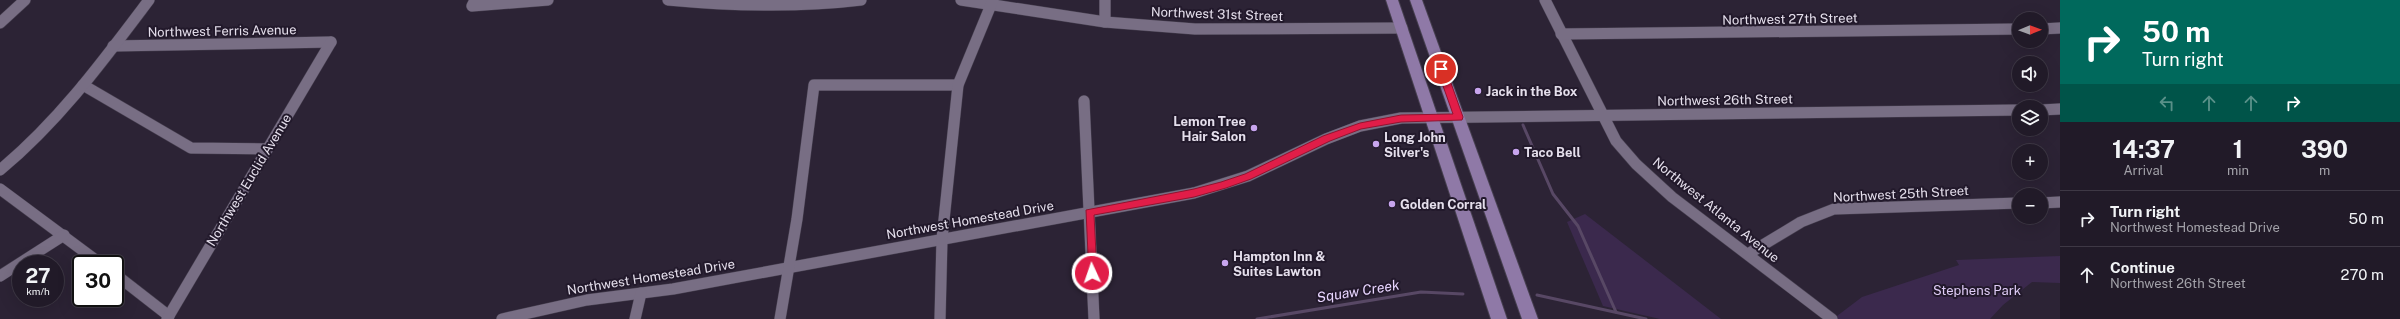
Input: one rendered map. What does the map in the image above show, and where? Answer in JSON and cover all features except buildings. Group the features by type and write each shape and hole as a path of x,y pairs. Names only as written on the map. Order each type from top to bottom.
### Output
{"main road":[{"path":"1392,0 1499,319"},
{"path":"1416,0 1530,319"}],"street":[{"path":"0,23 25,0"},
{"path":"0,170 46,131 149,0"},
{"path":"474,3 548,0"},
{"path":"668,0 742,6 833,4 861,0"},
{"name":"Northwest 31st Street","path":"961,0 992,2 1105,22 1195,29 1248,30 1402,28"},
{"path":"1105,0 1105,22"},
{"name":"Northwest Atlanta Avenue","path":"1545,0 1616,141 1636,164 1672,197 1832,319"},
{"path":"940,319 942,239 958,85 992,2"},
{"path":"2048,28 2060,28"},
{"name":"Northwest 27th Street","path":"1561,34 2012,29"},
{"name":"Northwest Ferris Avenue","path":"114,46 331,42"},
{"name":"Northwest Euclid Avenue","path":"168,317 331,42"},
{"path":"83,85 191,148 267,149"},
{"path":"780,319 797,219 814,85 958,85"},
{"path":"1084,101 1094,319"},
{"path":"2048,110 2060,109"},
{"name":"Northwest 26th Street","path":"1432,118 2012,110"},
{"name":"Northwest Homestead Drive","path":"502,319 587,300 640,294 788,268 1194,193 1248,176 1326,138 1360,126 1401,118 1432,118"},
{"path":"0,189 90,255"},
{"path":"2048,203 2060,202"},
{"name":"Northwest 25th Street","path":"1748,254 1800,222 1834,209 2012,203"},
{"path":"0,276 64,235"},
{"path":"124,281 168,317"},
{"path":"635,319 640,294"}],"green space":[{"path":"1585,214 1721,319 1660,319 1603,306 1567,222"},
{"name":"Stephens Park","path":"2060,256 2060,283 2032,282 2003,305 1990,319 1833,319 1862,297 1959,265 1956,260"}],"waterway":[{"path":"1523,125 1553,194 1578,226 1616,312"},
{"name":"Squaw Creek","path":"1257,319 1421,292 1463,294"},
{"name":"Squaw Creek","path":"1537,295 1646,319"}],"place":[{"name":"Jack in the Box","path":"1478,91"},
{"name":"Lemon Tree Hair Salon","path":"1254,128"},
{"name":"Long John Silver's","path":"1376,144"},
{"name":"Taco Bell","path":"1516,152"},
{"name":"Golden Corral","path":"1392,204"},
{"name":"Hampton Inn & Suites Lawton","path":"1225,263"}],"route":[{"path":"1092,273 1089,213 1162,200 1223,185 1248,176 1326,138 1360,126 1401,118 1459,117 1441,69"}]}
